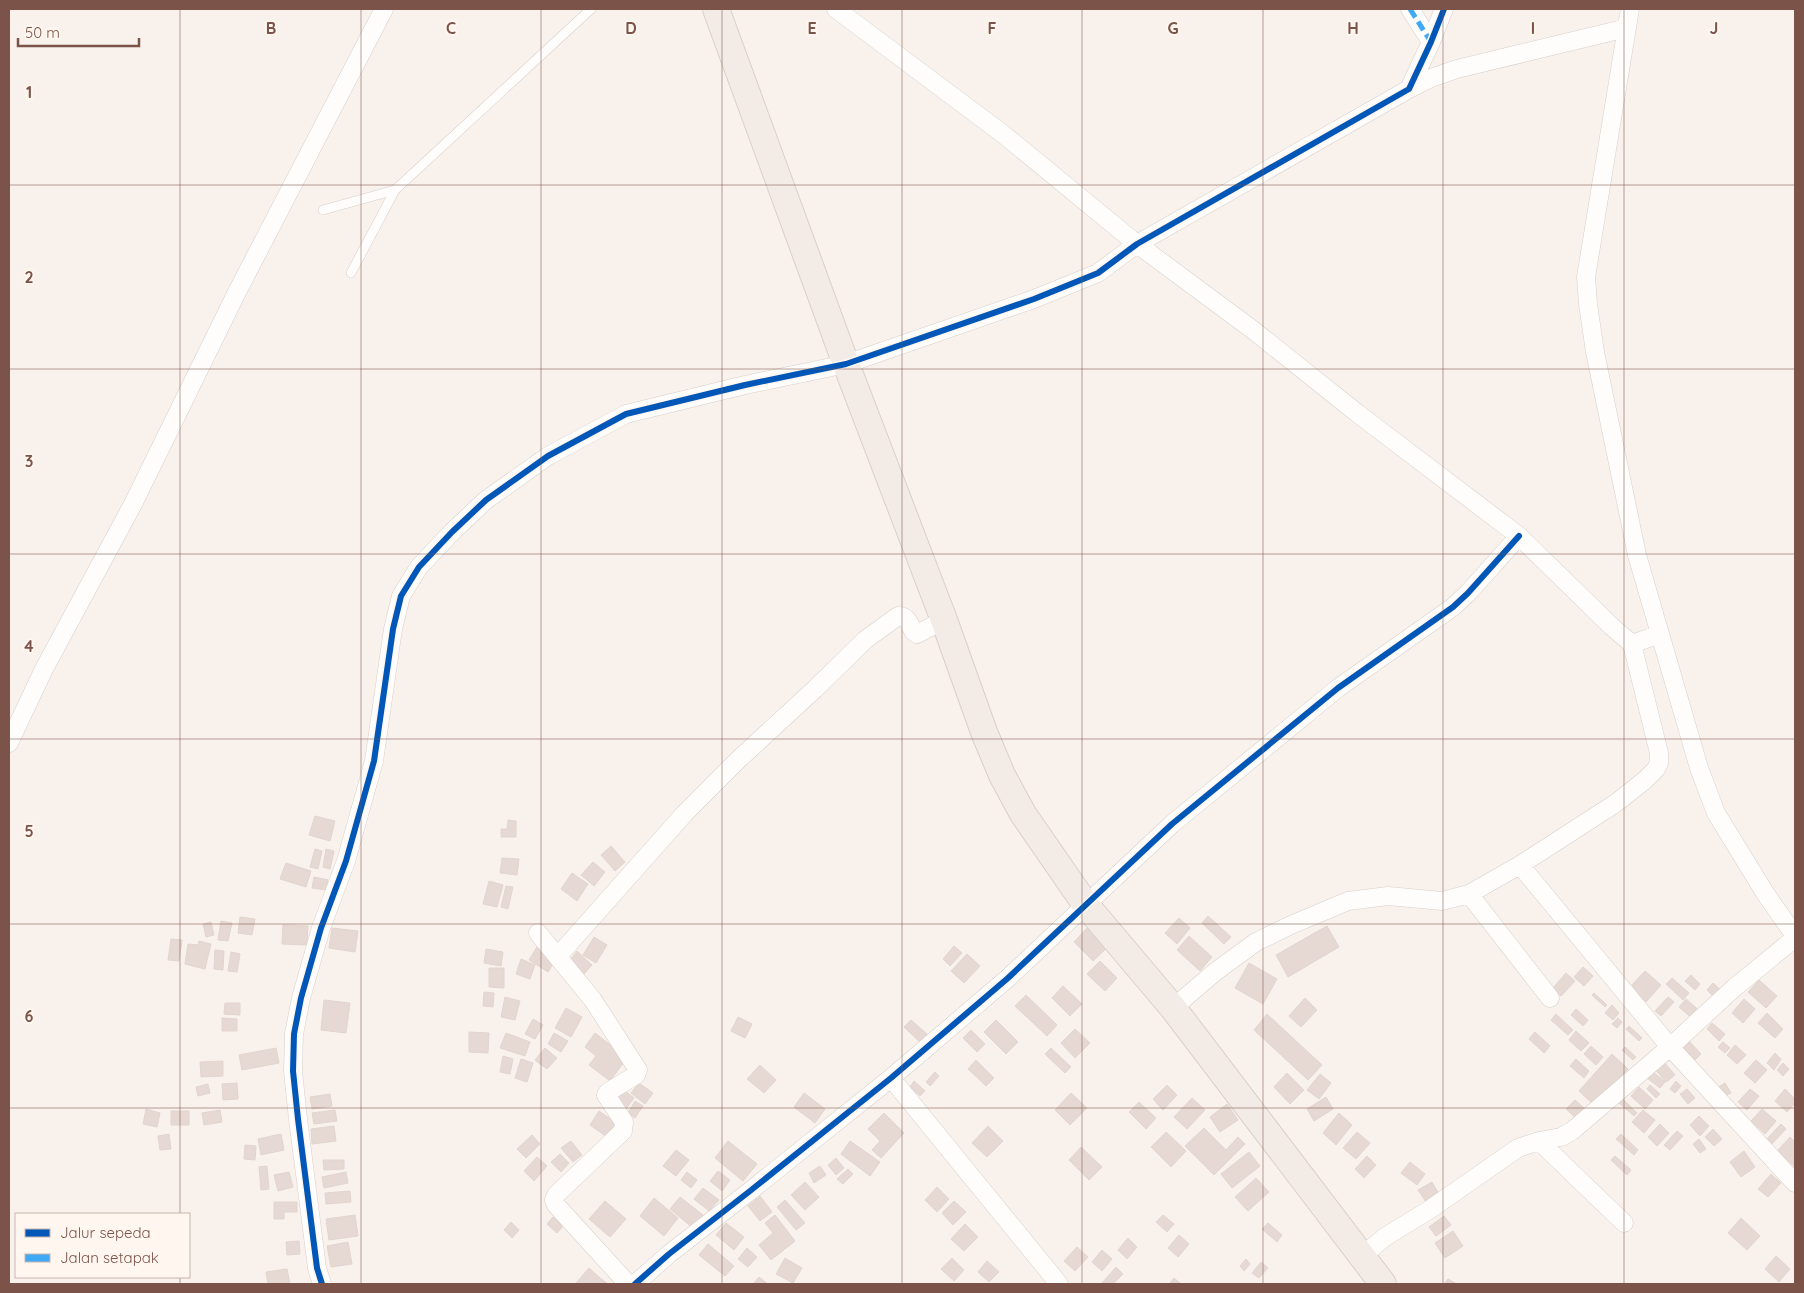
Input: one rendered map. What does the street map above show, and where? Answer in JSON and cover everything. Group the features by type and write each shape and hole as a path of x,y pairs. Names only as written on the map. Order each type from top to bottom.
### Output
{"main road":[{"path":"716,9 846,364 944,620 984,732 1002,775 1023,814 1086,905 1174,1008 1383,1284"}],"street":[{"path":"9,743 44,669 133,504 236,294 384,9"},
{"path":"836,9 1003,134 1136,244 1253,330 1357,413 1519,536 1632,644 1659,753 1658,766 1645,780 1616,803 1520,865 1469,894 1442,900 1388,896 1348,901 1256,942 1215,972 1174,1008"},
{"path":"1410,9 1431,42"},
{"path":"1409,89 1444,9"},
{"path":"1361,1257 1385,1237 1429,1210 1518,1148 1539,1141 1561,1137 1572,1131 1670,1047 1734,988 1795,937 1765,893 1716,813 1699,768 1637,555 1597,361 1588,304 1586,277 1630,9"},
{"path":"322,1284 317,1268 298,1119 293,1071 294,1034 301,998 321,928 346,861 374,761 393,629 401,596 419,567 452,532 486,500 548,456 626,414 745,385 846,364 1034,298 1098,273 1136,244 1431,78 1457,68 1627,28"},
{"path":"538,933 593,1000 638,1069 638,1072 606,1095 624,1122 623,1131 556,1195 554,1203 636,1283 669,1254 750,1192 891,1078 1008,978 1172,824 1338,688 1453,607 1519,536"},
{"path":"558,956 685,813 864,640 898,616 908,619 912,631 917,634 944,620"},
{"path":"1632,644 1660,634"},
{"path":"1520,865 1670,1047 1795,1183"},
{"path":"1469,894 1550,998"},
{"path":"891,1078 1059,1284"},
{"path":"1539,1141 1624,1223"}],"lane":[{"path":"351,273 395,190 591,9"},
{"path":"323,210 395,190"}],"building":[{"path":"315,816 335,821 330,841 309,835"},
{"path":"508,820 516,821 516,837 501,837 501,829 507,829"},
{"path":"611,846 625,862 615,871 601,855"},
{"path":"315,849 322,851 318,869 310,867"},
{"path":"326,849 334,851 330,869 323,867"},
{"path":"502,858 519,859 517,875 500,873"},
{"path":"593,862 605,872 594,886 581,875"},
{"path":"286,863 311,871 306,887 280,879"},
{"path":"572,873 588,884 577,901 561,889"},
{"path":"314,877 328,880 326,890 312,888"},
{"path":"489,881 503,885 497,907 483,904"},
{"path":"506,886 513,887 508,909 501,907"},
{"path":"1208,916 1231,937 1224,944 1202,923"},
{"path":"240,917 255,919 252,935 238,933"},
{"path":"1179,918 1190,928 1177,944 1165,933"},
{"path":"221,921 232,923 228,941 218,940"},
{"path":"211,922 214,935 206,937 203,924"},
{"path":"283,925 308,926 307,945 282,944"},
{"path":"1089,926 1109,946 1093,961 1074,942"},
{"path":"1327,926 1339,947 1288,977 1276,955"},
{"path":"332,928 358,931 355,952 329,948"},
{"path":"1189,936 1212,957 1200,971 1177,950"},
{"path":"594,937 607,945 596,963 583,955"},
{"path":"171,939 182,940 179,961 168,960"},
{"path":"199,941 211,944 205,969 185,964 188,944 198,945"},
{"path":"954,946 962,953 950,966 943,959"},
{"path":"537,947 556,959 548,972 529,960"},
{"path":"486,949 503,952 501,966 484,963"},
{"path":"215,950 224,951 223,970 214,969"},
{"path":"577,951 592,965 584,974 570,960"},
{"path":"231,952 240,954 237,972 228,971"},
{"path":"967,954 980,966 964,983 951,971"},
{"path":"521,959 535,965 530,979 516,974"},
{"path":"1100,961 1117,978 1105,991 1087,974"},
{"path":"1249,963 1277,979 1263,1004 1235,988"},
{"path":"1583,967 1593,976 1584,986 1574,977"},
{"path":"489,968 504,968 504,988 489,987"},
{"path":"1645,971 1661,985 1646,1002 1630,987"},
{"path":"1566,973 1575,981 1561,996 1552,989"},
{"path":"1691,975 1700,984 1695,990 1685,981"},
{"path":"1672,978 1689,993 1683,1000 1666,984"},
{"path":"1759,980 1777,996 1766,1008 1748,992"},
{"path":"1713,983 1723,992 1716,999 1707,990"},
{"path":"1063,986 1082,1004 1070,1016 1052,998"},
{"path":"484,992 494,993 493,1007 483,1006"},
{"path":"1594,993 1607,1005 1605,1007 1592,995"},
{"path":"1026,995 1057,1025 1047,1036 1015,1006"},
{"path":"505,997 520,1001 515,1020 501,1017"},
{"path":"1668,997 1674,1002 1661,1016 1655,1011"},
{"path":"1305,998 1317,1010 1301,1027 1289,1016"},
{"path":"1686,999 1702,1013 1695,1021 1679,1007"},
{"path":"1744,999 1755,1009 1743,1023 1732,1013"},
{"path":"324,1000 350,1003 346,1033 321,1030"},
{"path":"225,1003 240,1003 240,1015 224,1014"},
{"path":"1612,1005 1619,1013 1613,1020 1605,1013"},
{"path":"566,1008 582,1017 571,1037 555,1028"},
{"path":"1576,1009 1588,1020 1583,1026 1571,1015"},
{"path":"1767,1013 1783,1029 1775,1038 1758,1023"},
{"path":"1267,1014 1322,1065 1308,1080 1254,1030"},
{"path":"1556,1014 1573,1030 1568,1035 1551,1020"},
{"path":"738,1017 752,1024 745,1038 731,1031"},
{"path":"222,1018 237,1019 237,1031 222,1031"},
{"path":"1618,1018 1622,1022 1617,1028 1612,1024"},
{"path":"533,1019 543,1025 535,1039 525,1034"},
{"path":"911,1020 928,1035 921,1043 904,1027"},
{"path":"996,1020 1018,1042 1006,1054 984,1032"},
{"path":"1712,1023 1725,1034 1719,1041 1707,1029"},
{"path":"1629,1026 1642,1038 1639,1041 1626,1029"},
{"path":"1075,1029 1090,1043 1075,1058 1061,1043"},
{"path":"971,1030 985,1044 977,1052 963,1038"},
{"path":"1576,1031 1589,1043 1581,1051 1569,1040"},
{"path":"469,1032 489,1033 488,1053 469,1052"},
{"path":"1535,1032 1550,1046 1544,1053 1529,1039"},
{"path":"506,1033 530,1042 525,1056 500,1048"},
{"path":"554,1033 568,1041 561,1052 548,1044"},
{"path":"595,1033 627,1058 610,1081 589,1065 596,1056 585,1047"},
{"path":"1690,1042 1701,1054 1694,1061 1682,1050"},
{"path":"1723,1042 1730,1048 1725,1053 1718,1047"},
{"path":"1735,1045 1746,1055 1737,1064 1727,1055"},
{"path":"1591,1046 1603,1057 1596,1065 1584,1054"},
{"path":"1625,1047 1636,1057 1633,1060 1622,1050"},
{"path":"276,1048 279,1063 242,1070 239,1055"},
{"path":"545,1048 557,1058 547,1069 535,1060"},
{"path":"1051,1048 1071,1067 1065,1073 1045,1054"},
{"path":"1775,1053 1781,1059 1774,1070 1767,1063"},
{"path":"1612,1054 1628,1069 1595,1106 1579,1091"},
{"path":"503,1056 513,1059 510,1074 500,1072"},
{"path":"521,1059 533,1063 527,1082 515,1078"},
{"path":"1576,1059 1589,1071 1584,1078 1570,1066"},
{"path":"976,1060 994,1078 986,1086 968,1069"},
{"path":"1756,1060 1767,1070 1755,1083 1744,1073"},
{"path":"223,1061 223,1076 201,1077 200,1062"},
{"path":"1663,1061 1675,1075 1666,1082 1654,1068"},
{"path":"1783,1063 1789,1069 1783,1076 1777,1070"},
{"path":"760,1065 776,1080 764,1093 747,1079"},
{"path":"1652,1071 1665,1082 1660,1088 1647,1078"},
{"path":"935,1072 939,1076 930,1086 926,1082"},
{"path":"1287,1073 1304,1090 1290,1104 1274,1087"},
{"path":"1320,1074 1331,1083 1319,1099 1307,1090"},
{"path":"914,1081 925,1091 920,1096 910,1087"},
{"path":"1676,1081 1681,1086 1675,1093 1670,1089"},
{"path":"237,1083 238,1099 223,1100 222,1084"},
{"path":"639,1083 653,1093 645,1104 631,1093"},
{"path":"1725,1083 1731,1093 1722,1097 1717,1088"},
{"path":"208,1084 210,1093 198,1096 196,1087"},
{"path":"1167,1085 1177,1095 1163,1110 1153,1099"},
{"path":"1650,1085 1660,1094 1656,1098 1647,1089"},
{"path":"1639,1087 1653,1100 1645,1109 1631,1096"},
{"path":"1687,1089 1695,1098 1688,1104 1680,1094"},
{"path":"1750,1089 1759,1096 1747,1110 1738,1102"},
{"path":"1785,1089 1795,1099 1795,1103 1787,1112 1775,1101"},
{"path":"624,1090 634,1098 625,1110 615,1102"},
{"path":"804,1093 825,1109 815,1123 794,1107"},
{"path":"1071,1093 1087,1108 1070,1125 1055,1110"},
{"path":"330,1094 332,1106 312,1109 310,1097"},
{"path":"1326,1097 1333,1109 1314,1121 1307,1109"},
{"path":"1192,1098 1205,1110 1187,1129 1174,1117"},
{"path":"1622,1098 1637,1113 1634,1116 1618,1102"},
{"path":"1575,1100 1587,1111 1578,1120 1566,1109"},
{"path":"635,1101 643,1106 635,1118 628,1113"},
{"path":"1139,1102 1156,1118 1146,1129 1129,1112"},
{"path":"1227,1104 1238,1120 1220,1132 1210,1117"},
{"path":"146,1109 160,1113 157,1127 143,1124"},
{"path":"1762,1109 1776,1121 1765,1134 1751,1121"},
{"path":"220,1110 222,1122 204,1125 202,1113"},
{"path":"335,1110 337,1121 314,1124 312,1113"},
{"path":"1643,1110 1655,1120 1644,1133 1632,1122"},
{"path":"171,1111 189,1111 189,1125 171,1125"},
{"path":"599,1111 616,1123 607,1137 590,1125"},
{"path":"884,1113 904,1133 881,1158 872,1150 880,1141 868,1129"},
{"path":"1339,1113 1352,1125 1336,1145 1323,1133"},
{"path":"1699,1116 1709,1126 1700,1136 1690,1125"},
{"path":"1660,1124 1669,1133 1657,1146 1648,1137"},
{"path":"1781,1124 1786,1129 1769,1147 1764,1142"},
{"path":"334,1126 336,1141 312,1144 311,1129"},
{"path":"988,1126 1003,1141 987,1157 972,1143"},
{"path":"1204,1128 1226,1150 1238,1137 1245,1144 1214,1175 1185,1146"},
{"path":"1713,1129 1722,1139 1714,1146 1705,1137"},
{"path":"1677,1131 1683,1136 1670,1150 1664,1145"},
{"path":"1166,1132 1186,1151 1171,1167 1151,1147"},
{"path":"1357,1132 1370,1143 1356,1159 1343,1148"},
{"path":"169,1134 171,1149 160,1150 158,1136"},
{"path":"281,1134 284,1150 261,1155 258,1139"},
{"path":"1621,1134 1638,1150 1634,1155 1616,1139"},
{"path":"532,1135 540,1144 526,1158 517,1149"},
{"path":"1790,1137 1795,1142 1795,1167 1777,1151"},
{"path":"1699,1139 1706,1149 1700,1153 1693,1144"},
{"path":"571,1141 582,1155 573,1162 561,1148"},
{"path":"728,1141 757,1164 743,1181 715,1158"},
{"path":"850,1141 880,1162 870,1176 841,1154"},
{"path":"245,1145 256,1146 255,1160 244,1159"},
{"path":"1081,1147 1102,1167 1089,1180 1069,1160"},
{"path":"676,1150 689,1160 676,1176 663,1166"},
{"path":"1744,1151 1755,1167 1741,1177 1730,1162"},
{"path":"1249,1152 1260,1166 1232,1188 1221,1174"},
{"path":"560,1154 569,1163 561,1172 551,1162"},
{"path":"1367,1156 1376,1165 1364,1178 1355,1169"},
{"path":"1615,1156 1631,1170 1627,1175 1611,1160"},
{"path":"537,1157 547,1166 534,1181 524,1171"},
{"path":"836,1158 844,1168 836,1175 828,1165"},
{"path":"323,1160 344,1160 344,1169 324,1170"},
{"path":"1410,1162 1425,1174 1417,1185 1401,1173"},
{"path":"267,1166 269,1189 261,1190 259,1167"},
{"path":"820,1166 826,1175 814,1183 809,1173"},
{"path":"848,1169 853,1174 843,1184 837,1179"},
{"path":"718,1171 730,1180 722,1191 710,1181"},
{"path":"289,1172 293,1187 278,1191 274,1175"},
{"path":"346,1172 348,1183 324,1188 322,1177"},
{"path":"687,1172 697,1180 691,1188 681,1180"},
{"path":"1771,1174 1781,1183 1768,1197 1758,1189"},
{"path":"1256,1178 1269,1192 1248,1211 1235,1197"},
{"path":"805,1182 819,1197 805,1210 791,1195"},
{"path":"1432,1182 1439,1194 1426,1202 1418,1190"},
{"path":"937,1187 949,1199 937,1212 925,1200"},
{"path":"703,1188 719,1200 709,1211 694,1199"},
{"path":"350,1191 351,1202 326,1204 325,1193"},
{"path":"760,1196 772,1212 760,1221 748,1206"},
{"path":"680,1197 703,1215 693,1228 670,1209"},
{"path":"654,1198 678,1218 664,1236 640,1216"},
{"path":"785,1200 805,1223 796,1230 777,1207"},
{"path":"605,1201 626,1219 610,1237 589,1219"},
{"path":"954,1201 966,1212 953,1225 942,1213"},
{"path":"274,1202 297,1202 297,1212 284,1212 284,1219 274,1219"},
{"path":"355,1215 358,1236 329,1240 326,1219"},
{"path":"775,1215 795,1241 771,1260 759,1245 773,1233 765,1223"},
{"path":"1163,1215 1174,1224 1167,1232 1156,1222"},
{"path":"1444,1216 1451,1225 1436,1236 1429,1227"},
{"path":"553,1217 563,1226 557,1233 547,1224"},
{"path":"1741,1218 1760,1236 1747,1250 1728,1233"},
{"path":"511,1222 519,1230 512,1238 504,1230"},
{"path":"726,1223 744,1237 734,1250 716,1235"},
{"path":"1268,1223 1282,1235 1277,1242 1262,1229"},
{"path":"965,1224 978,1237 964,1251 951,1239"},
{"path":"1453,1231 1463,1246 1445,1258 1435,1243"},
{"path":"1179,1235 1189,1244 1178,1257 1168,1248"},
{"path":"1128,1238 1137,1247 1127,1259 1118,1250"},
{"path":"299,1241 300,1254 287,1255 286,1242"},
{"path":"348,1242 352,1264 331,1267 327,1246"},
{"path":"708,1244 734,1266 725,1276 699,1255"},
{"path":"1077,1247 1088,1257 1075,1271 1064,1261"},
{"path":"747,1248 757,1257 748,1267 738,1259"},
{"path":"1102,1250 1112,1259 1102,1271 1092,1262"},
{"path":"1776,1256 1790,1269 1779,1282 1765,1269"},
{"path":"785,1258 802,1268 793,1283 776,1274"},
{"path":"952,1258 964,1270 954,1281 941,1269"},
{"path":"1246,1259 1250,1264 1244,1271 1240,1266"},
{"path":"987,1261 999,1272 989,1282 978,1272"},
{"path":"1261,1262 1268,1268 1259,1278 1252,1273"},
{"path":"1116,1267 1123,1274 1113,1284 1101,1284"},
{"path":"589,1268 600,1278 608,1284 575,1284"},
{"path":"287,1269 290,1284 268,1284 266,1272"},
{"path":"759,1277 768,1284 753,1284"},
{"path":"1174,1278 1181,1284 1169,1284"},
{"path":"1448,1279 1457,1284 1444,1284"}],"marked path":[{"path":"1410,9 1431,42"}],"cycle path":[{"path":"322,1284 317,1268 298,1119 293,1071 294,1034 301,998 321,928 346,861 374,761 393,629 401,596 419,567 486,500 548,456 626,414 745,385 846,364 1034,299 1098,273 1137,244 1409,89 1444,9"},
{"path":"635,1284 669,1254 891,1078 1008,978 1172,824 1338,688 1453,607 1519,536"}]}
